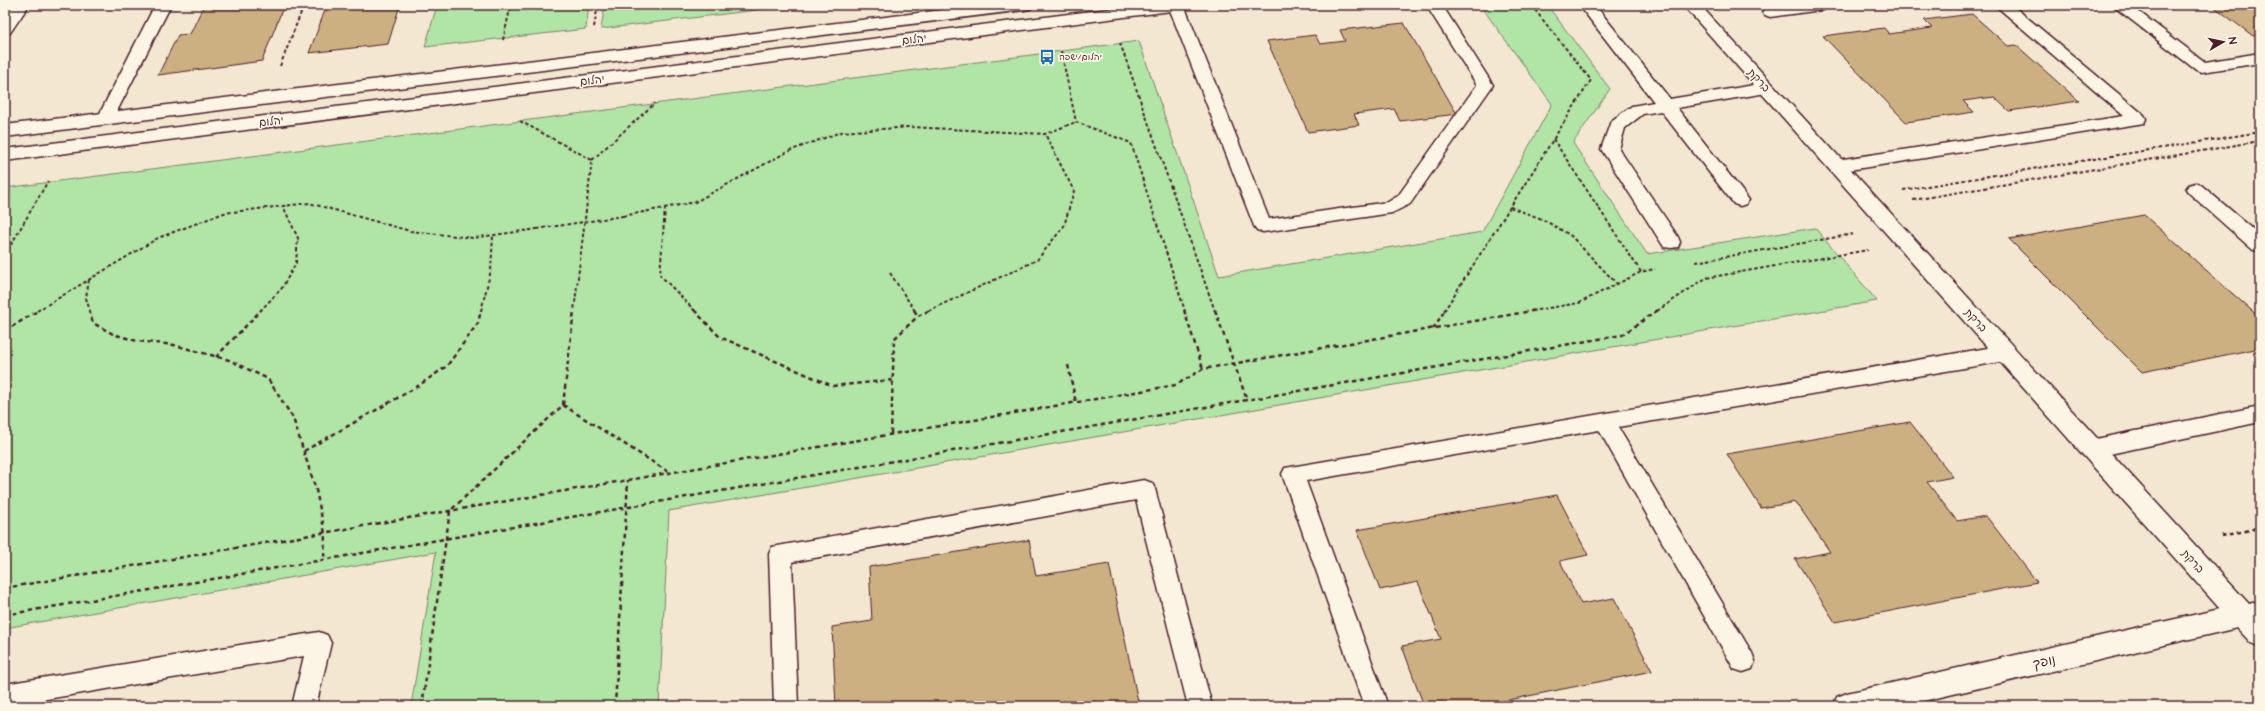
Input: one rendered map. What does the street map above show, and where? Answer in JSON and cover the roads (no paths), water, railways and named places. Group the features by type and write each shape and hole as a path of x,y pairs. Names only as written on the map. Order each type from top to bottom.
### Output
{"street":[{"name":"יהלום","path":"5,132 1024,5"},
{"name":"יהלום","path":"5,155 1179,5"},
{"name":"ברקת","path":"1692,5 2091,448 2251,613 2260,635"},
{"name":"נופך","path":"1847,706 2251,613"}],"lane":[{"path":"5,30 21,5"},
{"path":"105,119 163,5"},
{"path":"1176,5 1263,226 1392,207 1404,200 1485,85 1434,5"},
{"path":"1587,5 1740,200"},
{"path":"1770,12 1822,5"},
{"path":"1837,166 2138,119 2003,5"},
{"path":"2120,5 2202,67 2260,58"},
{"path":"1671,242 1610,149 1617,125 1638,110 1766,88"},
{"path":"2195,189 2260,245"},
{"path":"1376,706 1293,474 2005,353"},
{"path":"2091,448 2260,414"},
{"path":"1604,421 1743,660"},
{"path":"786,706 780,554 1144,489 1200,706"},
{"path":"5,696 319,643 304,706"}],"place":[{"name":"יהלום/ישפה","path":"1047,57"}]}
